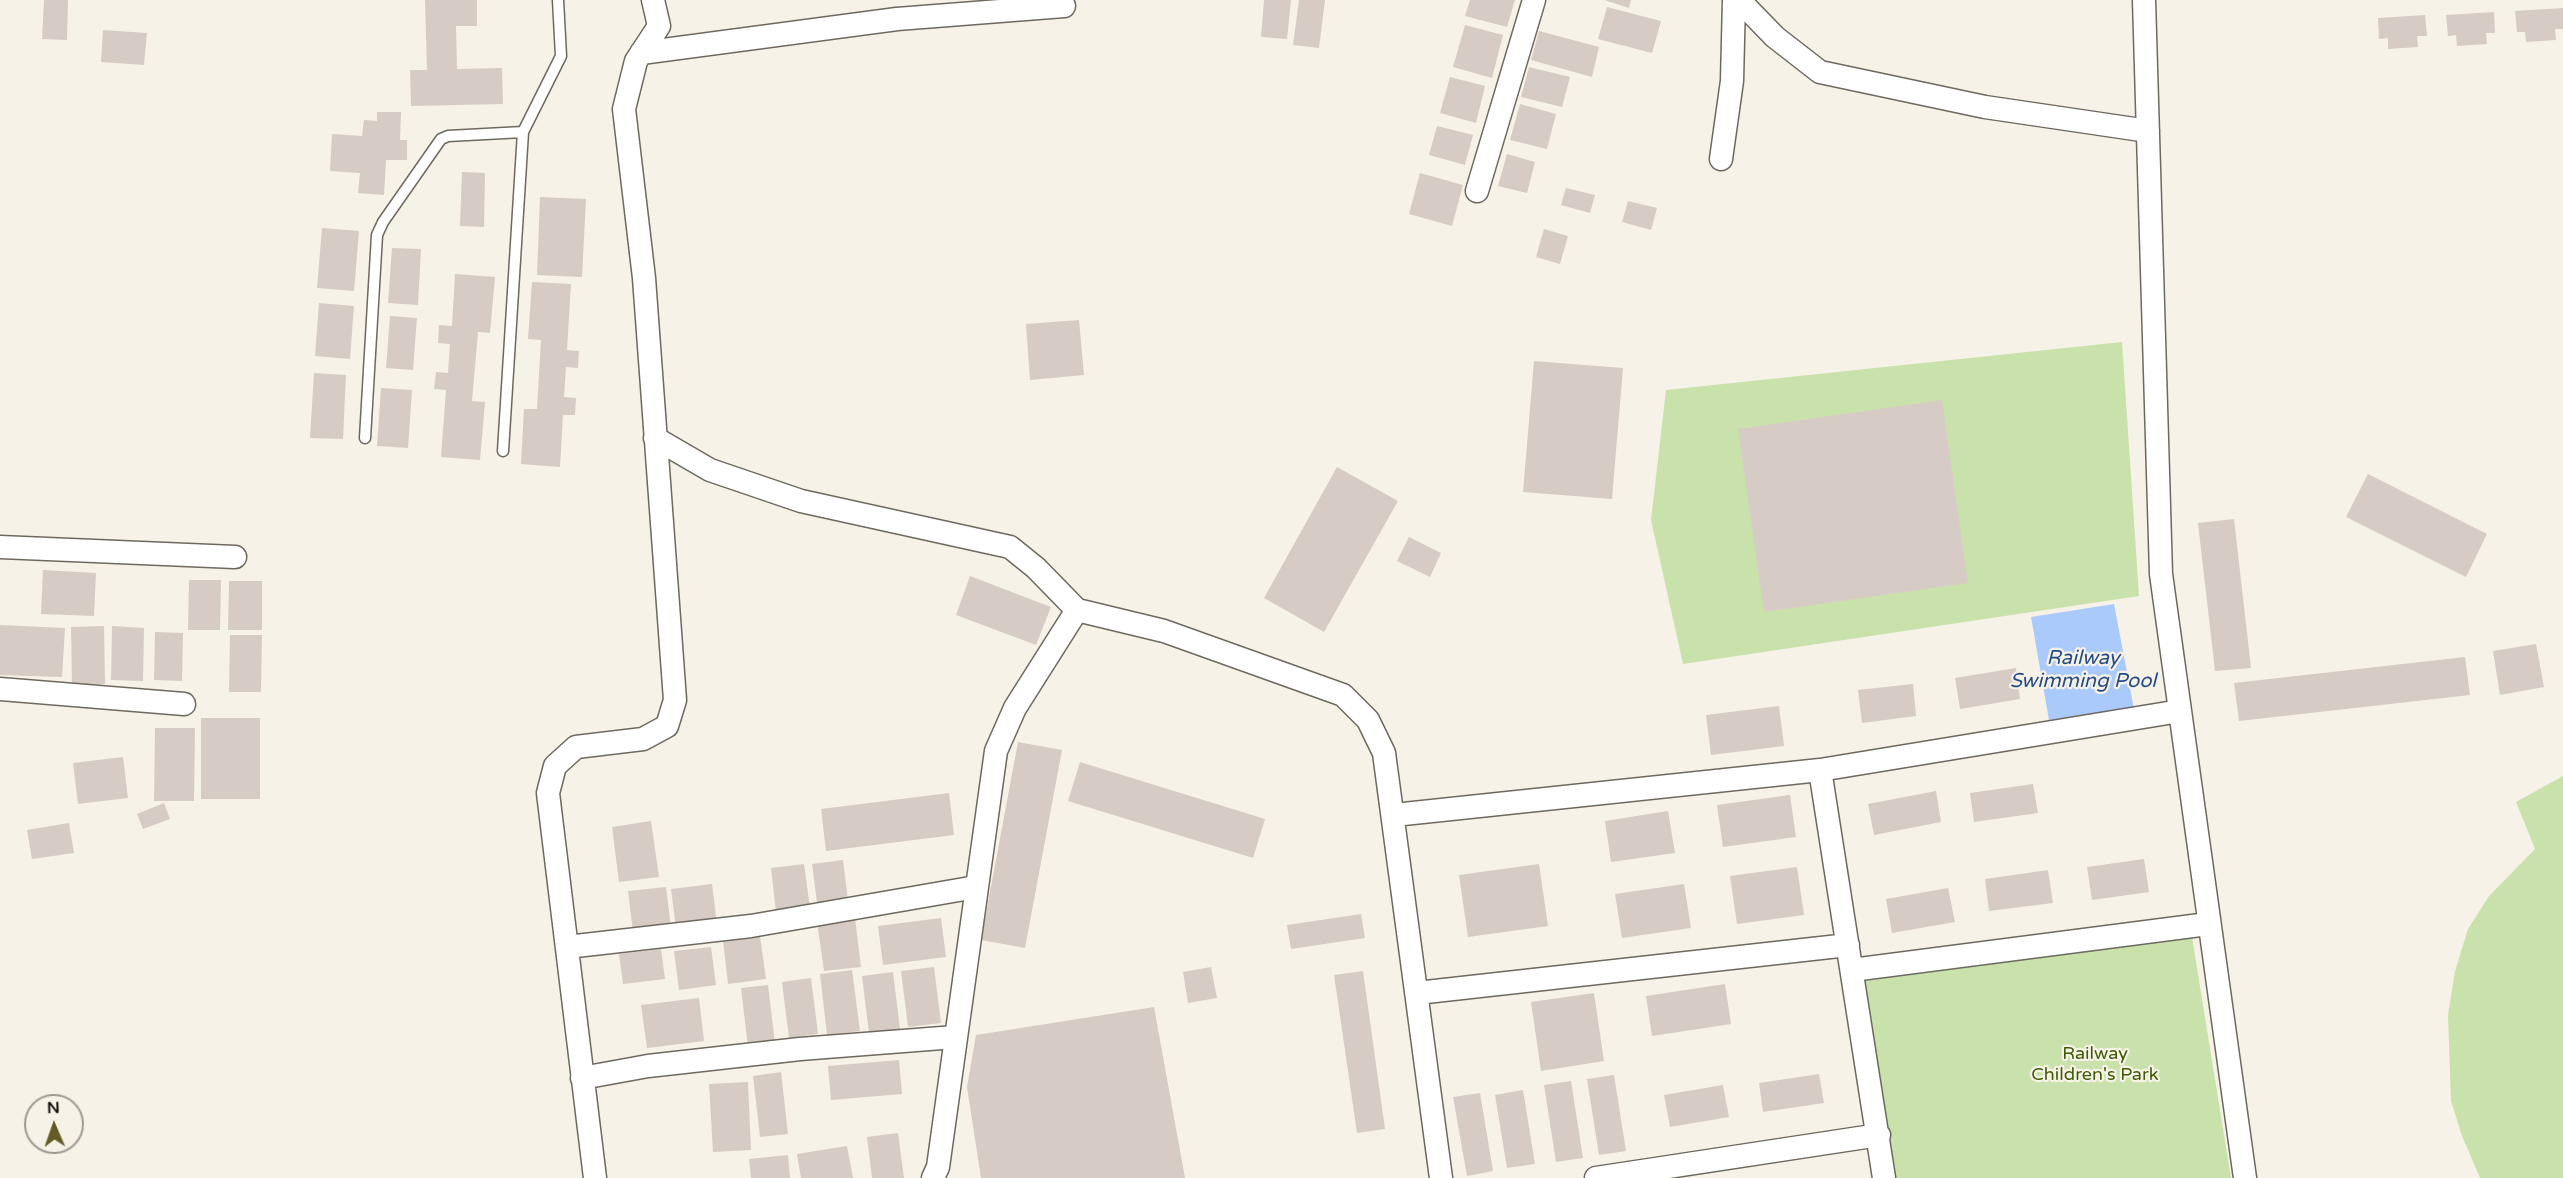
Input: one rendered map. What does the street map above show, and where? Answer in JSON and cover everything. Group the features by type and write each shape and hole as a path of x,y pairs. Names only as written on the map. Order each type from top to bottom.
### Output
{"street":[{"path":"595,1178 548,793 555,766 576,747 642,738 667,726 675,700 644,278 624,109 636,61 659,26 653,0"},
{"path":"1477,191 1534,0"},
{"path":"1721,159 1732,81 1734,0"},
{"path":"1739,0 1775,37 1820,72 1985,107 2148,131"},
{"path":"2147,1 2148,131 2161,573 2245,1178"},
{"path":"641,53 895,10 1064,6"},
{"path":"655,438 710,470 801,501 1010,547 1036,568 1077,610 1164,631 1343,695 1368,720 1384,753 1441,1178"},
{"path":"0,547 235,557"},
{"path":"933,1178 938,1167 996,752 1014,708 1077,610"},
{"path":"0,689 184,704"},
{"path":"1394,815 1820,770 2180,711"},
{"path":"1820,770 1884,1178"},
{"path":"567,947 751,926 976,887"},
{"path":"1852,970 2208,924"},
{"path":"1417,993 1848,945"},
{"path":"582,1078 648,1066 800,1049 955,1037"},
{"path":"1596,1178 1879,1135"}],"lane":[{"path":"503,451 523,132 561,56 558,0"},
{"path":"365,438 377,235 383,222 441,139 448,136 523,132"}],"green space":[{"path":"2122,342 2139,596 1683,664 1651,520 1666,390"},
{"path":"2563,776 2563,1178 2480,1178 2462,1136 2451,1101 2448,1015 2455,971 2468,929 2489,896 2535,849 2516,802"},
{"name":"Railway Children's Park","path":"2192,937 2231,1178 1892,1178 1864,981"}],"water":[{"name":"Railway Swimming Pool","path":"2114,604 2134,709 2049,720 2031,617"}],"building":[{"path":"44,0 68,0 67,40 42,39"},
{"path":"425,0 477,0 477,26 456,26 457,69 502,68 503,104 411,106 410,70 427,70"},
{"path":"1264,0 1291,0 1287,39 1261,37"},
{"path":"1299,0 1325,0 1319,48 1293,45"},
{"path":"1470,0 1515,0 1507,27 1465,16"},
{"path":"1604,0 1631,0 1629,8"},
{"path":"1607,7 1661,21 1652,53 1598,39"},
{"path":"2563,8 2563,29 2555,29 2556,40 2526,42 2525,32 2517,32 2515,11"},
{"path":"2494,12 2495,33 2486,33 2487,44 2457,46 2456,35 2448,36 2446,15"},
{"path":"2425,15 2427,36 2417,36 2418,47 2388,49 2388,38 2379,39 2378,18"},
{"path":"1465,25 1503,35 1492,78 1453,67"},
{"path":"103,30 147,33 144,65 101,62"},
{"path":"1539,31 1599,47 1592,77 1531,60"},
{"path":"1529,67 1570,77 1562,107 1521,97"},
{"path":"1450,77 1485,86 1476,123 1440,113"},
{"path":"1520,104 1556,114 1547,149 1510,140"},
{"path":"377,112 401,112 400,140 407,140 407,160 386,160 384,195 358,193 360,173 330,171 332,134 362,136 364,120 377,121"},
{"path":"1437,126 1473,135 1465,165 1429,155"},
{"path":"1507,154 1535,162 1527,193 1498,186"},
{"path":"462,172 485,173 484,227 460,226"},
{"path":"1420,173 1463,185 1452,226 1409,214"},
{"path":"1566,188 1595,195 1590,213 1561,205"},
{"path":"540,197 586,199 582,277 537,275"},
{"path":"1628,201 1657,208 1651,230 1622,222"},
{"path":"322,228 359,231 354,291 317,288"},
{"path":"1544,229 1568,236 1560,264 1536,257"},
{"path":"392,248 421,249 418,305 388,303"},
{"path":"455,274 495,277 490,333 478,332 472,401 485,402 480,460 441,457 446,390 434,389 436,372 448,373 450,344 438,343 439,325 452,326"},
{"path":"532,282 571,284 567,350 579,351 578,368 566,367 564,397 576,398 575,415 563,415 560,467 521,464 524,409 537,409 541,340 528,339"},
{"path":"319,303 354,306 350,359 315,356"},
{"path":"390,316 417,318 413,370 386,368"},
{"path":"1079,320 1084,375 1030,380 1026,324"},
{"path":"1534,361 1623,368 1612,499 1523,492"},
{"path":"314,373 346,375 343,439 310,438"},
{"path":"381,388 412,390 408,448 377,446"},
{"path":"1942,400 1968,583 1764,612 1738,429"},
{"path":"1337,467 1398,501 1324,632 1264,598"},
{"path":"2368,474 2487,534 2466,577 2346,517"},
{"path":"2234,519 2251,668 2215,671 2198,523"},
{"path":"1409,537 1441,553 1430,577 1397,561"},
{"path":"43,570 96,573 94,616 41,614"},
{"path":"970,576 1051,607 1036,645 956,615"},
{"path":"189,580 221,580 220,630 188,630"},
{"path":"229,581 262,581 262,630 228,630"},
{"path":"0,625 65,628 62,677 0,675"},
{"path":"104,626 105,684 72,685 71,627"},
{"path":"112,626 144,628 143,681 111,680"},
{"path":"155,632 183,633 182,681 154,680"},
{"path":"230,635 262,635 261,692 229,692"},
{"path":"2536,644 2544,687 2500,695 2493,651"},
{"path":"2465,657 2470,695 2239,721 2234,683"},
{"path":"2016,668 2020,699 1960,709 1955,678"},
{"path":"1913,684 1916,716 1862,723 1858,690"},
{"path":"1779,706 1784,746 1711,755 1706,715"},
{"path":"201,718 260,718 260,799 201,799"},
{"path":"155,728 195,728 194,801 154,801"},
{"path":"1018,742 1062,750 1025,948 981,940"},
{"path":"123,757 128,798 78,804 73,763"},
{"path":"1080,762 1265,819 1253,858 1068,801"},
{"path":"2033,784 2038,813 1974,822 1970,793"},
{"path":"1936,791 1941,822 1874,835 1868,804"},
{"path":"949,793 954,835 826,851 821,809"},
{"path":"1790,795 1796,837 1723,847 1717,805"},
{"path":"164,803 170,819 143,829 137,814"},
{"path":"1668,811 1675,853 1611,862 1605,821"},
{"path":"651,821 659,877 619,882 612,827"},
{"path":"69,823 74,853 32,859 27,830"},
{"path":"2144,859 2149,892 2092,900 2087,867"},
{"path":"843,860 848,900 817,903 812,864"},
{"path":"804,864 810,908 776,913 771,868"},
{"path":"1539,864 1548,926 1468,937 1459,875"},
{"path":"1797,867 1804,915 1737,924 1730,876"},
{"path":"2048,870 2053,903 1989,911 1985,879"},
{"path":"712,884 717,924 676,928 671,889"},
{"path":"1684,884 1691,928 1622,938 1615,894"},
{"path":"666,887 671,928 633,932 628,891"},
{"path":"1948,888 1955,922 1892,933 1886,899"},
{"path":"1361,914 1365,938 1291,949 1287,925"},
{"path":"855,918 861,967 824,971 817,922"},
{"path":"941,918 946,957 883,965 878,926"},
{"path":"760,936 766,979 728,984 723,941"},
{"path":"711,947 716,985 679,990 674,951"},
{"path":"661,949 665,979 623,984 619,954"},
{"path":"934,967 941,1023 908,1027 901,971"},
{"path":"1211,967 1217,998 1188,1003 1183,972"},
{"path":"852,970 860,1031 827,1035 820,974"},
{"path":"1363,971 1385,1129 1357,1133 1334,975"},
{"path":"893,972 900,1029 869,1033 862,976"},
{"path":"811,978 818,1034 789,1038 782,982"},
{"path":"1725,984 1731,1024 1652,1036 1646,996"},
{"path":"768,985 775,1043 748,1047 741,988"},
{"path":"1594,993 1604,1061 1541,1071 1531,1002"},
{"path":"699,998 704,1041 647,1048 641,1005"},
{"path":"1154,1007 1185,1178 981,1178 967,1087 976,1035"},
{"path":"899,1060 902,1094 831,1100 828,1066"},
{"path":"781,1072 788,1134 760,1137 753,1076"},
{"path":"1819,1074 1824,1103 1763,1112 1759,1083"},
{"path":"1614,1075 1626,1151 1599,1155 1587,1079"},
{"path":"1571,1081 1583,1158 1556,1162 1544,1085"},
{"path":"748,1082 751,1150 713,1152 709,1084"},
{"path":"1723,1085 1729,1117 1670,1127 1664,1095"},
{"path":"1523,1090 1535,1164 1507,1168 1495,1095"},
{"path":"1480,1093 1493,1171 1467,1176 1453,1097"},
{"path":"898,1133 904,1178 872,1178 867,1137"},
{"path":"847,1146 853,1178 801,1178 797,1154"},
{"path":"788,1155 790,1178 751,1178 749,1159"}]}
